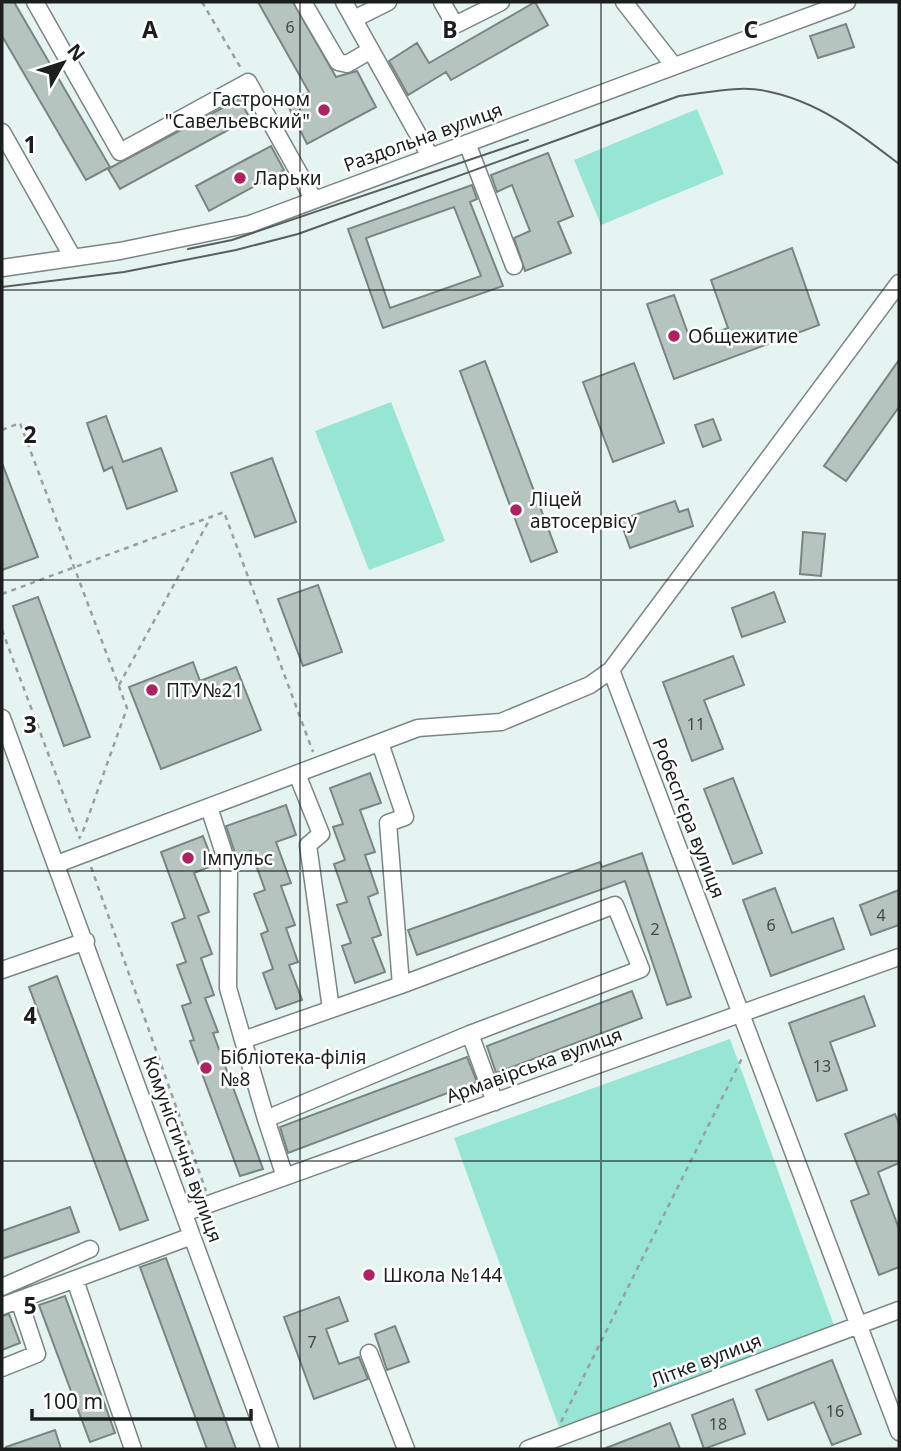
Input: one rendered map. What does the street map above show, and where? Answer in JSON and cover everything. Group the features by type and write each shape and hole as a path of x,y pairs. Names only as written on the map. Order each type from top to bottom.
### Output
{"street":[{"path":"36,2 120,152 248,82 314,200"},
{"path":"303,2 338,62 346,64 371,50"},
{"path":"344,2 430,156"},
{"path":"354,19 388,2"},
{"path":"442,2 455,25 501,2"},
{"path":"624,2 674,66"},
{"name":"Раздольна вулиця","path":"2,268 120,251 250,223 847,2"},
{"path":"2,132 73,258"},
{"path":"467,143 514,266"},
{"path":"57,864 83,845 209,807 418,728 495,725 590,685 611,670 899,284"},
{"name":"Робесп’єра вулиця","path":"611,670 899,1432"},
{"name":"Комуністична вулиця","path":"2,718 86,941 268,1449"},
{"path":"380,743 405,817 388,823 401,985"},
{"path":"297,774 321,834 308,845 331,1009"},
{"path":"209,807 229,869 228,988 285,1177"},
{"path":"243,1040 401,985 615,905 640,969 470,1034 266,1119"},
{"path":"2,970 86,941"},
{"name":"Армавірська вулиця","path":"184,1213 899,957"},
{"path":"470,1034 495,1101"},
{"path":"2,1306 192,1236"},
{"path":"2,1286 90,1249"},
{"path":"75,1280 133,1449"},
{"path":"2,1368 37,1354 19,1300"},
{"name":"Літке вулиця","path":"528,1449 899,1310"},
{"path":"369,1353 406,1449"}],"path":[{"path":"202,2 248,82"},
{"path":"2,430 19,424 128,708 83,845"},
{"path":"2,594 224,512 318,766"},
{"path":"119,685 211,517"},
{"path":"2,631 83,845 211,1204"},
{"path":"551,1441 751,1039"}],"green space":[{"path":"697,109 724,174 601,225 574,160"},
{"path":"391,402 445,541 369,570 315,431"},
{"path":"730,1039 835,1328 559,1427 454,1138"}],"building":[{"path":"2,2 14,2 110,167 86,180 2,36"},
{"path":"258,2 293,2 336,77 357,71 376,107 307,144 287,104 309,92"},
{"path":"535,2 548,25 451,80 446,72 408,95 389,61 417,43 429,63"},
{"path":"846,24 854,47 818,58 810,36"},
{"path":"239,99 250,118 120,189 108,169"},
{"name":"Ларьки","path":"271,146 284,170 209,211 196,186"},
{"path":"548,153 573,216 558,222 571,253 525,271 514,238 530,231 512,185 497,192 491,175"},
{"path":"472,185 477,199 470,202 503,286 383,328 348,229","holes":["454,207 481,276 390,308 366,238"]},
{"path":"792,248 819,325 674,379 647,304 674,295 691,342 728,328 711,280"},
{"path":"899,360 899,407 846,481 824,466"},
{"path":"485,361 557,552 531,562 460,371"},
{"path":"634,363 664,443 613,462 583,382"},
{"path":"106,416 123,462 161,448 177,491 127,509 112,467 104,471 87,423"},
{"path":"713,419 721,440 703,447 695,425"},
{"path":"272,458 296,522 255,537 231,473"},
{"path":"2,463 38,557 2,570"},
{"path":"675,501 679,512 688,509 693,526 630,548 620,520"},
{"path":"803,532 825,534 821,576 800,574"},
{"path":"318,585 342,652 303,666 278,599"},
{"path":"774,592 785,622 742,637 732,608"},
{"path":"38,597 90,737 64,746 13,606"},
{"path":"733,656 744,685 704,700 723,749 692,761 663,682"},
{"path":"193,662 200,681 236,667 261,730 161,769 129,687"},
{"path":"370,773 381,803 360,810 375,852 365,855 378,893 368,897 381,935 372,938 385,972 355,983 342,946 351,943 337,905 347,902 334,864 345,860 333,827 343,824 330,788"},
{"path":"733,778 762,853 733,864 704,789"},
{"path":"286,805 296,835 276,842 291,883 281,886 295,925 286,928 298,962 289,965 302,1000 276,1009 263,973 273,969 261,934 268,931 254,894 265,890 251,851 236,856 226,826"},
{"path":"203,836 214,865 194,873 209,912 198,916 212,954 201,958 214,995 205,998 218,1032 213,1033 263,1169 240,1176 190,1041 194,1040 182,1006 191,1003 177,965 186,962 172,923 185,918 161,852"},
{"path":"642,853 691,997 667,1005 625,881 417,955 408,930 600,862 602,867"},
{"path":"775,888 792,933 833,918 844,949 771,976 743,900"},
{"path":"899,890 899,925 871,935 860,905"},
{"path":"57,976 148,1220 120,1230 29,987"},
{"path":"632,991 642,1018 496,1073 487,1046"},
{"path":"864,996 875,1026 830,1042 847,1090 817,1101 789,1023"},
{"path":"467,1057 477,1082 288,1153 280,1127"},
{"path":"895,1114 899,1124 899,1163 878,1172 899,1229 899,1267 879,1275 851,1201 869,1194 845,1134"},
{"path":"70,1207 79,1232 2,1259 2,1231"},
{"path":"166,1258 236,1449 207,1449 140,1267"},
{"path":"65,1296 115,1433 90,1442 39,1305"},
{"path":"339,1297 348,1321 326,1329 339,1364 359,1357 368,1379 314,1399 284,1317"},
{"path":"9,1314 20,1343 2,1350 2,1316"},
{"path":"395,1326 409,1362 387,1370 375,1334"},
{"path":"832,1360 861,1434 832,1445 814,1402 768,1420 756,1390"},
{"path":"733,1399 745,1434 704,1449 692,1415"},
{"path":"670,1423 680,1449 606,1449 606,1448"},
{"path":"55,1430 61,1449 6,1449 6,1447"}],"tram line":[{"path":"2,287 124,272 236,250 298,234 679,96 745,89 785,96 837,120 899,164"},
{"path":"188,249 232,240 528,140"}],"place":[{"name":"Гастроном \"Савельевский\"","path":"324,110"},
{"name":"Ларьки","path":"240,178"},
{"name":"Общежитие","path":"674,336"},
{"name":"Ліцей автосервісу","path":"516,510"},
{"name":"ПТУ№21","path":"152,690"},
{"name":"Імпульс","path":"188,858"},
{"name":"Бібліотека-філія №8","path":"206,1068"},
{"name":"Школа №144","path":"369,1275"}]}
